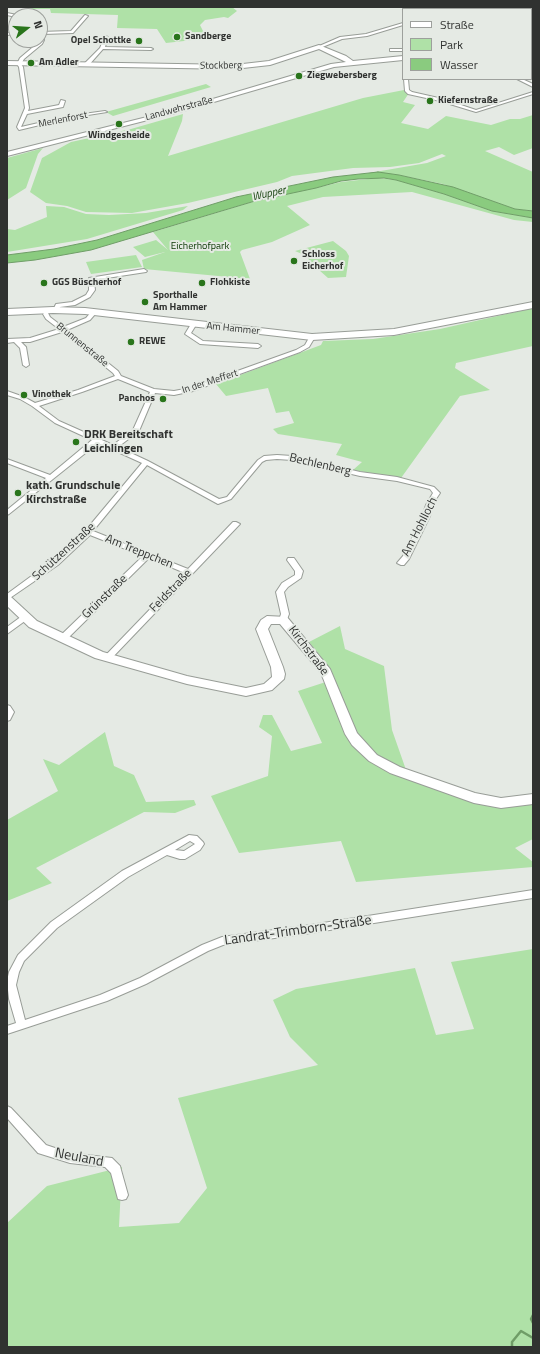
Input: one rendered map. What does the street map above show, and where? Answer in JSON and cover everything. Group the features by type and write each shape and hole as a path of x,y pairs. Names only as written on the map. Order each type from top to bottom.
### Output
{"main road":[{"path":"321,48 350,62 402,58"},
{"name":"Stockberg","path":"7,63 242,66 270,63 321,48"},
{"path":"338,55 359,59 384,59"},
{"path":"336,64 340,60 338,55"},
{"name":"Landwehrstraße","path":"7,154 180,110 336,64 350,62"},
{"name":"Am Hammer","path":"7,312 56,310 72,307 94,312 193,325 312,338 394,332 533,304"},
{"name":"Kirchstraße","path":"7,599 25,618 62,639 107,658 235,691 246,692 259,691 276,682 279,674 262,629 264,623 272,619 283,620 326,672 351,734 356,742 373,758 395,770 474,798 501,803 519,802 533,799"}],"street":[{"path":"48,32 72,32 86,16"},
{"path":"321,48 341,38 366,35 402,24"},
{"path":"86,65 102,48 106,37"},
{"path":"34,48 22,58 19,64 27,108 26,113 61,106 63,101"},
{"path":"102,48 151,49"},
{"path":"392,50 402,50"},
{"path":"406,80 407,91 410,93 441,100 476,111 533,93"},
{"path":"521,80 533,86"},
{"name":"Merlenforst","path":"26,113 19,127 21,129 69,117 105,112"},
{"path":"72,307 88,296 92,290 91,279 144,270"},
{"path":"7,341 45,337 90,317 94,312"},
{"name":"Brunnenstraße","path":"46,314 48,318 116,372 118,377"},
{"path":"193,325 188,334 202,343 258,346"},
{"name":"In der Meffert","path":"118,377 154,391 183,392 298,351 307,346 312,338"},
{"path":"16,341 23,347 26,365"},
{"path":"34,405 80,391 118,377"},
{"path":"114,447 136,431 154,391"},
{"name":"Bechlenberg","path":"7,393 22,398 57,422 146,462 218,502 229,498 260,461 264,458 277,457 292,458 360,474 422,484 436,490"},
{"path":"7,514 97,440"},
{"path":"7,461 51,478"},
{"name":"Schützenstraße","path":"7,599 55,562 89,532 146,462"},
{"name":"Am Hohlloch","path":"401,563 406,557 416,538 426,516 429,505 437,493 436,490"},
{"name":"Feldstraße","path":"107,658 236,524"},
{"name":"Am Treppchen","path":"89,532 189,572"},
{"name":"Grünstraße","path":"62,639 148,555"},
{"path":"283,620 285,614 280,598 280,592 285,585 298,576 299,572 291,560"},
{"path":"7,630 25,618"},
{"path":"7,708 10,712 7,718"},
{"path":"22,1025 11,985 14,972 22,958 54,925 105,887 166,851"},
{"name":"Landrat-Trimborn-Straße","path":"7,1030 103,998 143,981 205,948 222,941 284,933 533,894"},
{"name":"Neuland","path":"7,1111 42,1149 70,1158 108,1162 116,1170 122,1195"}],"green space":[{"path":"18,7 232,7 237,11 228,18 224,17 205,20 200,25 204,33 193,40 166,43 157,29 117,28 118,15 51,13 50,9 48,8"},
{"path":"206,84 211,87 113,116 106,112"},
{"path":"404,90 409,93 403,102 415,105 401,123 428,129 446,116 491,125 510,119 520,119 533,115 533,148 514,155 499,147 485,151 533,172 533,211 515,209 443,184 399,175 369,173 427,163 446,156 442,154 419,163 390,167 353,168 292,176 277,182 188,203 132,213 86,212 67,206 46,203 30,192 42,158 71,142 131,129 183,114 182,121 168,156 363,98"},
{"path":"43,148 38,154 26,188 7,200 7,158"},
{"name":"Eicherhofpark","path":"377,178 396,180 444,194 492,211 533,218 533,222 514,220 412,192 323,197 287,206 310,225 272,242 242,250 240,252 250,279 144,269 142,260 165,252 145,257 133,247 156,240 168,250 153,232 269,197 341,182"},
{"path":"46,206 64,207 86,214 109,215 146,213 188,206 183,210 87,239 7,252 7,229 15,230 47,217"},
{"path":"333,241 346,251 349,256 346,277 328,278 319,270 308,264 310,262 307,256 295,251"},
{"path":"136,255 142,267 91,274 86,262"},
{"path":"533,308 533,346 456,363 455,368 490,390 460,396 401,478 353,470 362,462 336,455 342,444 278,434 273,429 294,423 289,411 276,413 268,388 226,396 216,384 321,345 323,341 373,339 440,329"},
{"path":"340,626 345,649 384,666 392,730 405,767 406,777 481,805 522,806 533,803 533,839 515,848 533,862 533,867 356,882 341,841 239,853 211,796 268,776 272,736 259,727 263,715 272,715 291,751 322,743 298,691 335,679 330,669 309,642"},
{"path":"105,732 114,766 134,775 146,802 194,800 196,805 175,813 144,812 36,868 52,883 7,901 7,820 58,791 43,759 59,765"},
{"path":"533,949 533,1347 7,1347 7,1223 47,1186 122,1167 119,1227 179,1223 207,1188 178,1098 318,1065 290,1037 273,1000 296,989 415,968 436,1035 474,1029 451,962"}],"water":[{"name":"Wupper","path":"378,172 453,187 515,209 533,211 533,218 492,211 444,194 396,180 384,178 358,179 341,181 255,201 91,250 35,260 7,263 7,255 54,249 97,240 236,197 333,177"}],"waterway":[{"path":"533,1315 531,1319 533,1323"},
{"path":"512,1347 512,1342 521,1331 533,1338"}],"place":[{"name":"Sandberge","path":"177,37"},
{"name":"Opel Schottke","path":"139,41"},
{"name":"Am Adler","path":"31,63"},
{"name":"Ziegwebersberg","path":"299,76"},
{"name":"Kiefernstraße","path":"430,101"},
{"name":"Windgesheide","path":"119,124"},
{"name":"Schloss Eicherhof","path":"294,261"},
{"name":"GGS Büscherhof","path":"44,283"},
{"name":"Flohkiste","path":"202,283"},
{"name":"Sporthalle Am Hammer","path":"145,302"},
{"name":"REWE","path":"131,342"},
{"name":"Vinothek","path":"24,395"},
{"name":"Panchos","path":"163,399"},
{"name":"DRK Bereitschaft Leichlingen","path":"76,442"},
{"name":"kath. Grundschule Kirchstraße","path":"18,493"}]}
